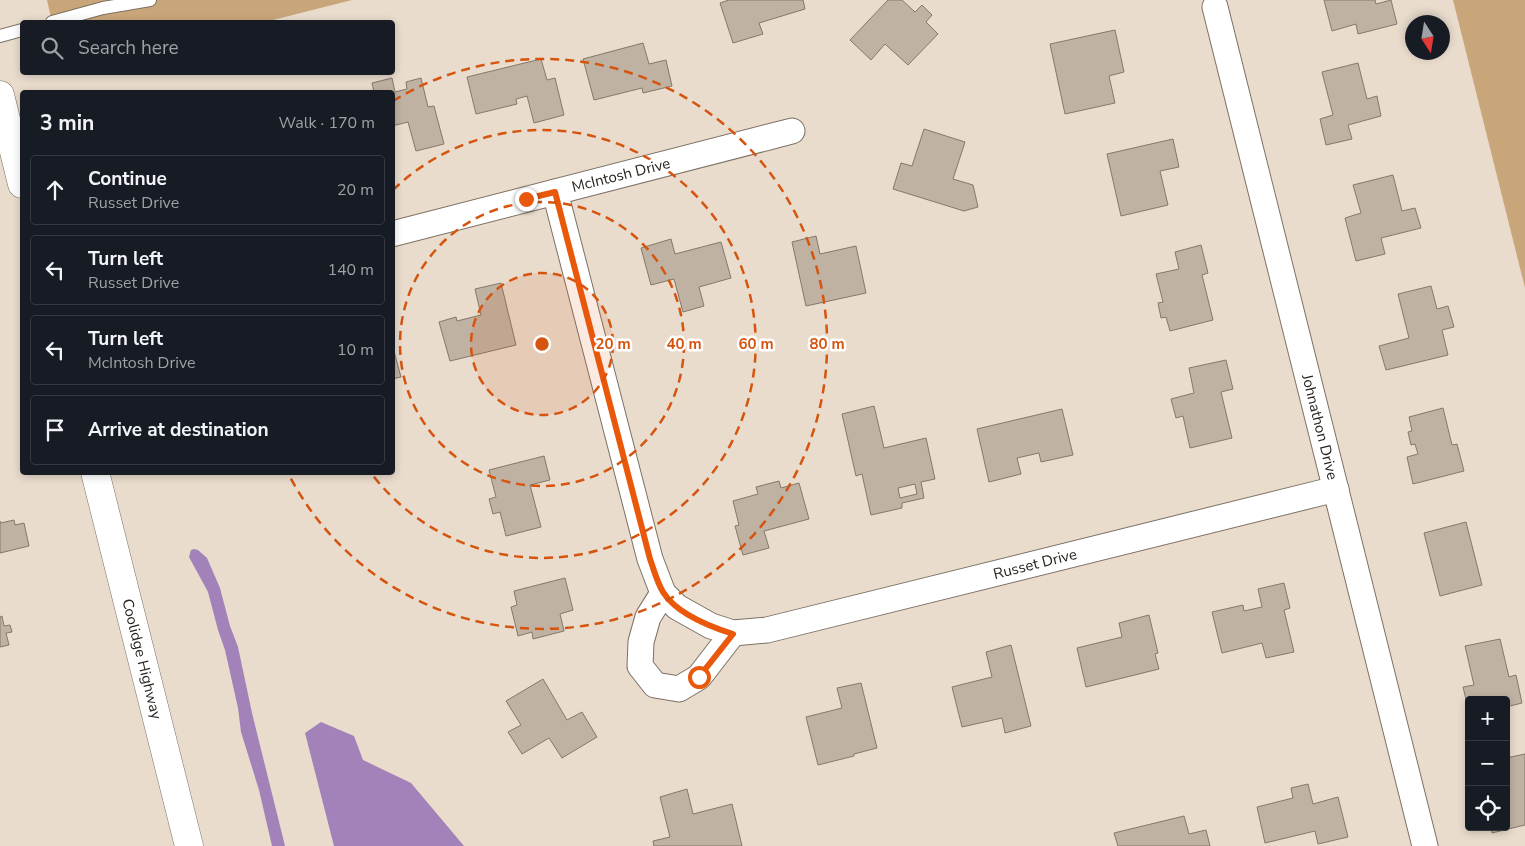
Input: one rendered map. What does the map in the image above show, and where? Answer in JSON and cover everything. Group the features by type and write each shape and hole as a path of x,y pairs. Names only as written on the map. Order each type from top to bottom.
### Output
{"street":[{"name":"Johnathon Drive","path":"1215,7 1425,846"},
{"path":"0,98 20,176"},
{"name":"McIntosh Drive","path":"395,233 792,131"},
{"name":"Russet Drive","path":"555,192 650,559 664,593 677,607 711,626 733,634 777,628 1336,489"},
{"name":"Coolidge Highway","path":"96,475 190,846"},
{"path":"664,593 648,618 641,642 640,666 655,685 679,689 699,677 733,634"}],"lane":[{"path":"58,20 104,4 150,0"},
{"path":"0,36 20,31"}],"shaded area":[{"path":"47,0 352,0 273,20 52,20"},
{"path":"1453,0 1525,0 1525,288"},
{"path":"194,549 207,558 220,588 230,626 238,647 252,713 285,846 272,846 259,790 241,732 238,708 225,650 208,592 189,557 191,550"},
{"path":"321,722 354,736 363,760 411,783 464,846 334,846 305,733"}],"building":[{"path":"729,0 803,0 805,9 759,23 763,34 733,43 720,3"},
{"path":"888,0 902,0 915,12 922,5 932,15 926,22 938,34 908,65 885,44 871,60 850,40"},
{"path":"1324,0 1375,0 1376,4 1391,0 1397,24 1358,34 1356,24 1332,31"},
{"path":"1115,30 1124,72 1109,76 1115,103 1065,114 1050,44"},
{"path":"643,43 649,64 666,60 672,86 643,93 642,88 594,100 583,59"},
{"path":"541,59 547,80 555,78 564,115 534,123 527,96 516,99 517,104 476,114 467,77"},
{"path":"1358,63 1367,99 1377,96 1381,116 1348,125 1352,139 1326,145 1320,119 1333,115 1322,72"},
{"path":"392,78 395,90 374,90 372,83"},
{"path":"421,78 428,107 434,106 444,144 416,151 408,122 395,125 395,92 407,89 406,82"},
{"path":"924,129 965,142 953,179 973,185 978,207 964,211 893,189 901,163 912,166"},
{"path":"1173,139 1179,167 1160,171 1168,205 1121,216 1107,154"},
{"path":"1393,175 1402,211 1415,208 1421,228 1381,238 1385,254 1356,261 1345,218 1361,213 1353,185"},
{"path":"816,236 820,254 856,246 866,293 806,306 792,242"},
{"path":"671,239 675,254 721,242 731,278 699,287 704,306 683,312 674,279 651,285 641,248"},
{"path":"1201,245 1208,273 1202,275 1213,320 1170,331 1166,317 1161,318 1158,303 1163,302 1156,274 1179,269 1175,252"},
{"path":"501,283 516,345 450,361 439,322 456,317 457,321 481,315 475,289"},
{"path":"1431,286 1437,309 1448,306 1454,327 1442,330 1448,355 1386,370 1379,346 1409,338 1398,294"},
{"path":"395,355 401,377 395,378"},
{"path":"1226,360 1233,389 1221,392 1232,438 1190,448 1183,416 1176,418 1171,399 1194,393 1189,368"},
{"path":"874,406 884,448 926,438 935,479 921,482 924,498 902,503 902,508 871,515 862,474 856,476 842,414","holes":["915,484 917,494 900,498 898,488"]},
{"path":"1443,408 1452,445 1457,444 1464,471 1413,484 1407,457 1418,454 1415,444 1411,445 1408,432 1412,431 1409,417"},
{"path":"1062,409 1073,455 1041,462 1039,453 1017,458 1021,474 989,482 977,429"},
{"path":"544,456 550,480 530,485 541,527 506,536 500,512 493,514 489,499 496,497 489,470"},
{"path":"779,481 781,488 799,483 809,519 764,531 769,548 743,555 735,526 739,525 733,501 758,494 756,487"},
{"path":"14,520 15,525 24,523 29,546 0,553 0,521 1,523"},
{"path":"1466,522 1482,585 1440,596 1424,533"},
{"path":"565,578 573,610 560,614 564,631 533,639 532,632 518,636 511,607 517,605 514,591"},
{"path":"1284,583 1290,608 1284,610 1294,652 1266,658 1262,643 1222,653 1212,612 1243,605 1244,611 1262,607 1258,589"},
{"path":"1149,615 1158,653 1155,654 1159,669 1086,687 1077,648 1122,637 1119,623"},
{"path":"2,616 4,626 10,625 12,632 6,633 9,645 0,647 0,617"},
{"path":"1500,639 1509,677 1516,675 1522,703 1510,706 1510,696 1465,696 1463,687 1474,685 1465,646"},
{"path":"1011,645 1031,726 1005,733 1002,718 962,727 952,687 992,677 986,652"},
{"path":"543,679 567,720 582,712 597,737 562,758 549,738 522,754 508,732 521,725 506,701"},
{"path":"861,683 877,748 818,765 806,717 842,708 837,688"},
{"path":"1525,754 1525,825 1510,829 1510,786 1510,757"},
{"path":"1308,784 1313,804 1338,797 1348,837 1318,844 1315,831 1265,843 1257,807 1293,798 1291,788"},
{"path":"687,789 693,814 732,804 742,846 654,846 653,841 670,837 660,797"},
{"path":"1184,816 1189,834 1206,830 1210,846 1118,846 1114,833"}],"route":[{"path":"526,199 555,192 650,559 664,593 677,607 711,626 733,634 699,677"}]}
